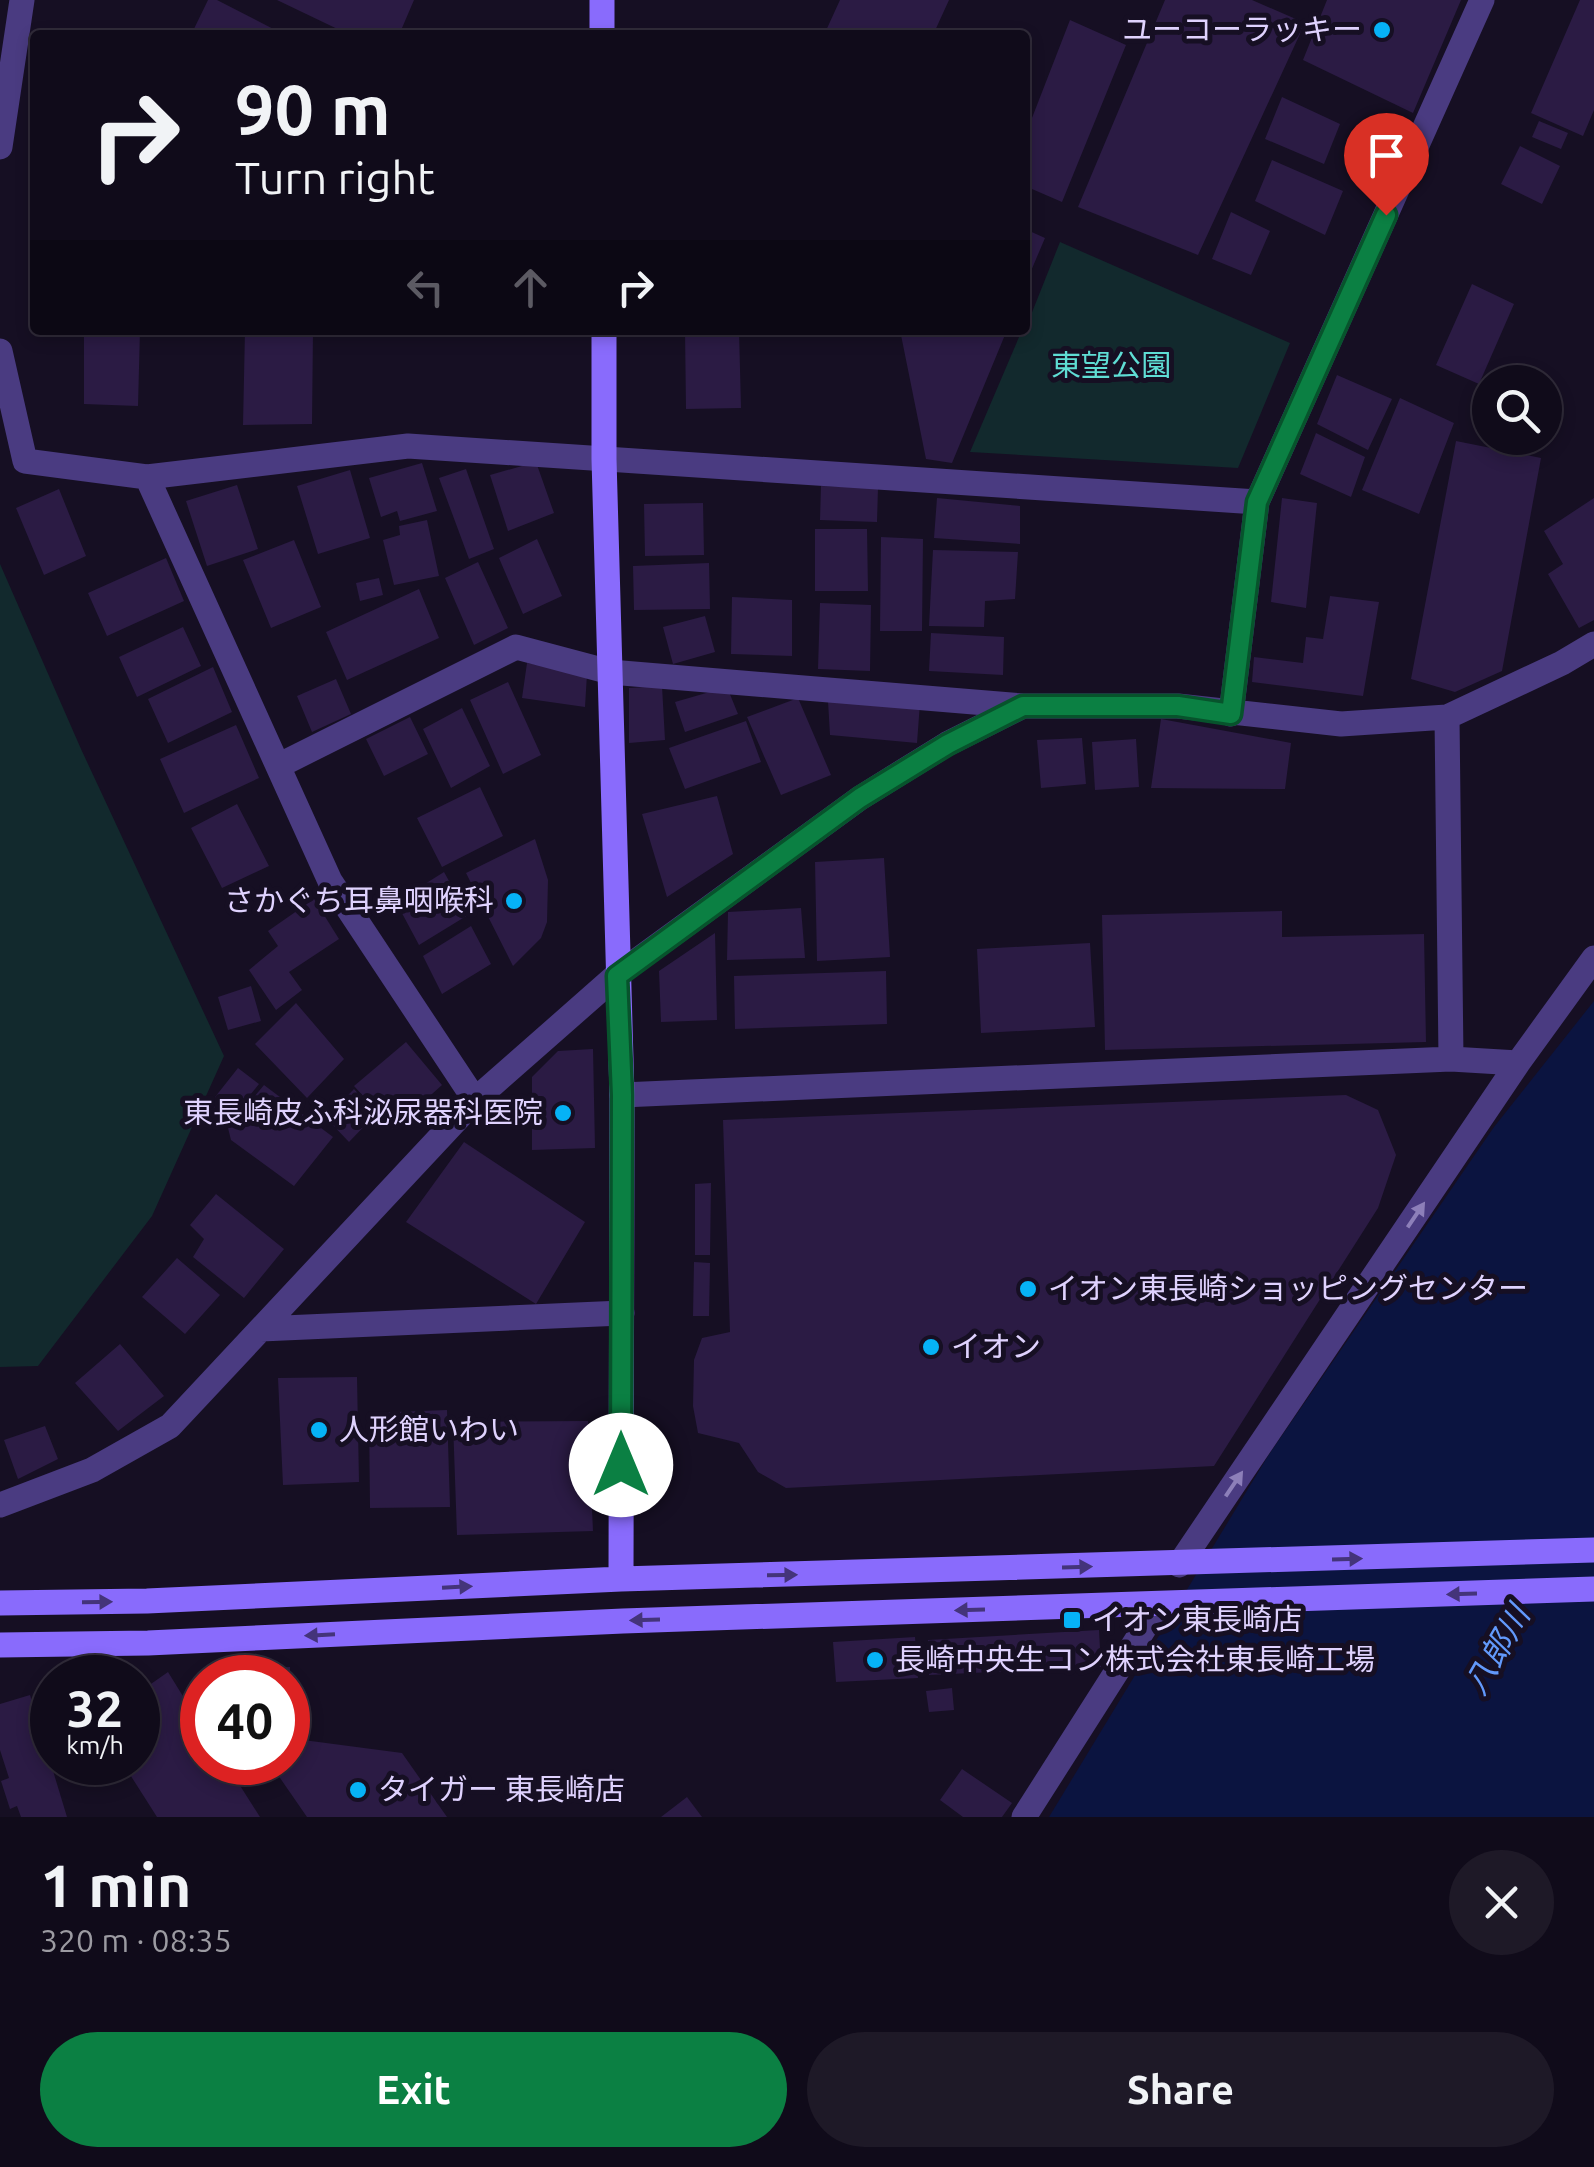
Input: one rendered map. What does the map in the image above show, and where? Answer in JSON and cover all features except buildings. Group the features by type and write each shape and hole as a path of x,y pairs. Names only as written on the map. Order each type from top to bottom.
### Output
{"street":[{"path":"0,140 22,0"},
{"path":"602,0 602,30"},
{"path":"1231,714 1257,502 1482,0"},
{"path":"604,335 622,1095 621,1579"},
{"path":"0,352 25,460 146,477 408,446 1257,502"},
{"path":"146,477 330,881 475,1100"},
{"path":"278,766 516,646 610,672 1023,706 1178,706 1340,724 1446,717 1594,644"},
{"path":"0,1504 92,1470 170,1426 475,1100 617,976 860,798 948,744 1023,706"},
{"path":"1446,717 1450,1059"},
{"path":"1179,1565 1518,1063 1594,958"},
{"path":"622,1095 1450,1059 1518,1063"},
{"path":"260,1329 622,1314"},
{"path":"0,1603 147,1601 621,1579 1594,1550"},
{"path":"0,1644 148,1643 623,1620 1594,1589"},
{"path":"1024,1817 1160,1605"}],"green space":[{"name":"東望公園","path":"1060,242 1290,343 1238,468 970,452 1020,335 1030,335 1030,317"},
{"path":"0,564 224,1056 152,1216 38,1366 0,1367"}],"water":[{"name":"八郎川","path":"1594,1001 1594,1817 1049,1817 1268,1456 1494,1127"}],"place":[{"name":"ユーコーラッキー","path":"1382,30"},
{"name":"さかぐち耳鼻咽喉科","path":"514,901"},
{"name":"東長崎皮ふ科泌尿器科医院","path":"563,1113"},
{"name":"イオン東長崎ショッピングセンター","path":"1028,1289"},
{"name":"イオン","path":"931,1347"},
{"name":"人形館いわい","path":"319,1430"},
{"name":"イオン東長崎店","path":"1072,1620"},
{"name":"長崎中央生コン株式会社東長崎工場","path":"875,1660"},
{"name":"タイガー 東長崎店","path":"358,1790"}],"route":[{"path":"621,1465 622,1095 617,976 860,798 948,744 1023,706 1178,706 1231,714 1257,502 1386,215"}]}
